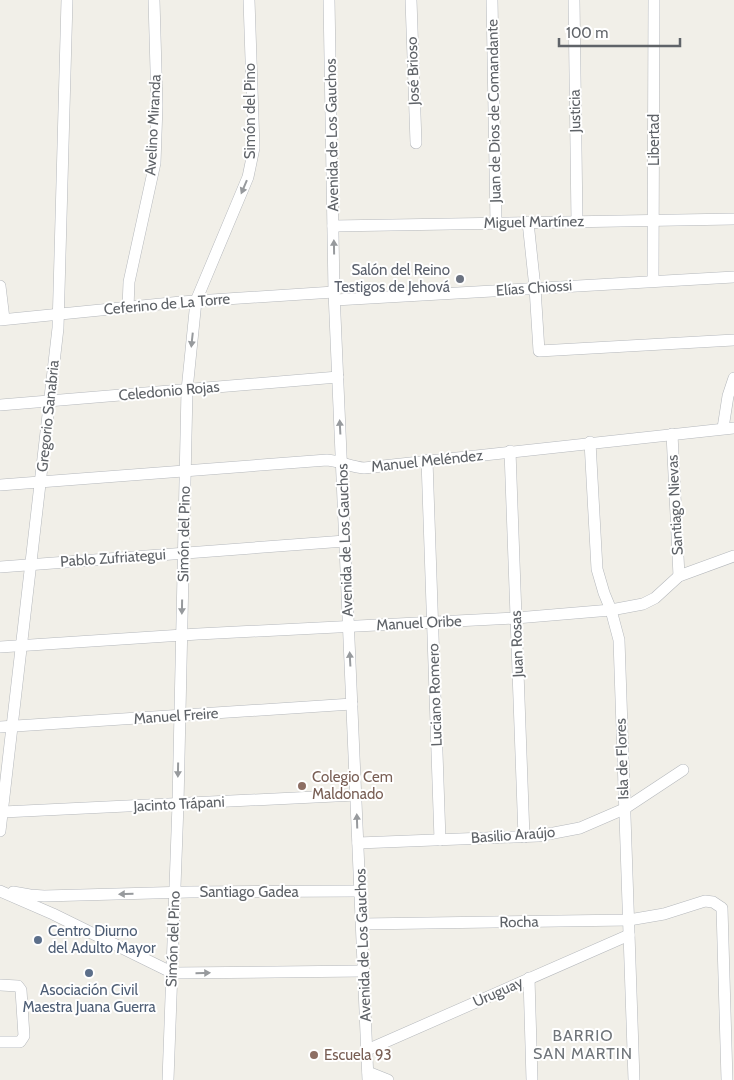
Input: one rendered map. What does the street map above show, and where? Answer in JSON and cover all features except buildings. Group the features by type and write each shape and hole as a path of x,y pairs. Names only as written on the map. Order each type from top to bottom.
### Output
{"street":[{"name":"Gregorio Sanabria","path":"0,831 59,314 67,0"},
{"name":"Avelino Miranda","path":"128,308 129,282 155,163 157,105 154,0"},
{"name":"Simón del Pino","path":"168,1080 178,804 187,390 196,301 248,177 252,162 254,148 249,0"},
{"name":"Avenida de Los Gauchos","path":"329,0 334,296 368,1076"},
{"name":"José Brioso","path":"411,0 416,143"},
{"name":"Juan de Dios de Comandante","path":"492,0 496,223"},
{"name":"Justicia","path":"574,0 577,222"},
{"name":"Libertad","path":"653,280 654,0"},
{"name":"Miguel Martínez","path":"333,226 734,219"},
{"path":"528,222 539,351 734,340"},
{"name":"Elías Chiossi","path":"334,296 535,288 734,276"},
{"path":"0,286 2,319"},
{"name":"Ceferino de La Torre","path":"2,319 196,301 334,296"},
{"name":"Celedonio Rojas","path":"0,405 338,377"},
{"path":"728,428 728,396 734,378"},
{"name":"Manuel Meléndez","path":"0,485 327,460 364,468 728,428"},
{"name":"Santiago Nievas","path":"672,434 679,576"},
{"name":"Isla de Flores","path":"590,442 597,569 619,640 634,1080"},
{"name":"Juan Rosas","path":"510,451 524,836"},
{"name":"Luciano Romero","path":"427,460 440,840"},
{"name":"Pablo Zufriategui","path":"0,567 345,541"},
{"name":"Manuel Oribe","path":"0,647 182,635 516,618 611,610 643,604 655,598 679,576 734,556"},
{"name":"Manuel Freire","path":"0,727 352,704"},
{"name":"Basilio Araújo","path":"358,843 538,836 580,828 624,809 683,770"},
{"name":"Jacinto Trápani","path":"3,812 356,794"},
{"name":"Santiago Gadea","path":"0,886 17,893 44,896 360,891"},
{"path":"0,891 53,914 173,973 364,971"},
{"name":"Rocha","path":"362,924 629,920 674,912 706,901 717,903 722,908 730,1058"},
{"name":"Uruguay","path":"367,1050 630,935"},
{"path":"529,978 532,1080"},
{"path":"0,985 18,986 21,990 24,1036 20,1042 0,1042"},
{"path":"727,1080 730,1058"},
{"path":"368,1076 388,1080"}],"place":[{"name":"Salón del Reino Testigos de Jehová","path":"460,279"},
{"name":"Colegio Cem Maldonado","path":"302,786"},
{"name":"Centro Diurno del Adulto Mayor","path":"38,940"},
{"name":"Asociación Civil Maestra Juana Guerra","path":"89,973"},
{"name":"Escuela 93","path":"314,1055"}],"district":[{"name":"BARRIO SAN MARTIN","path":"583,1044"}]}
